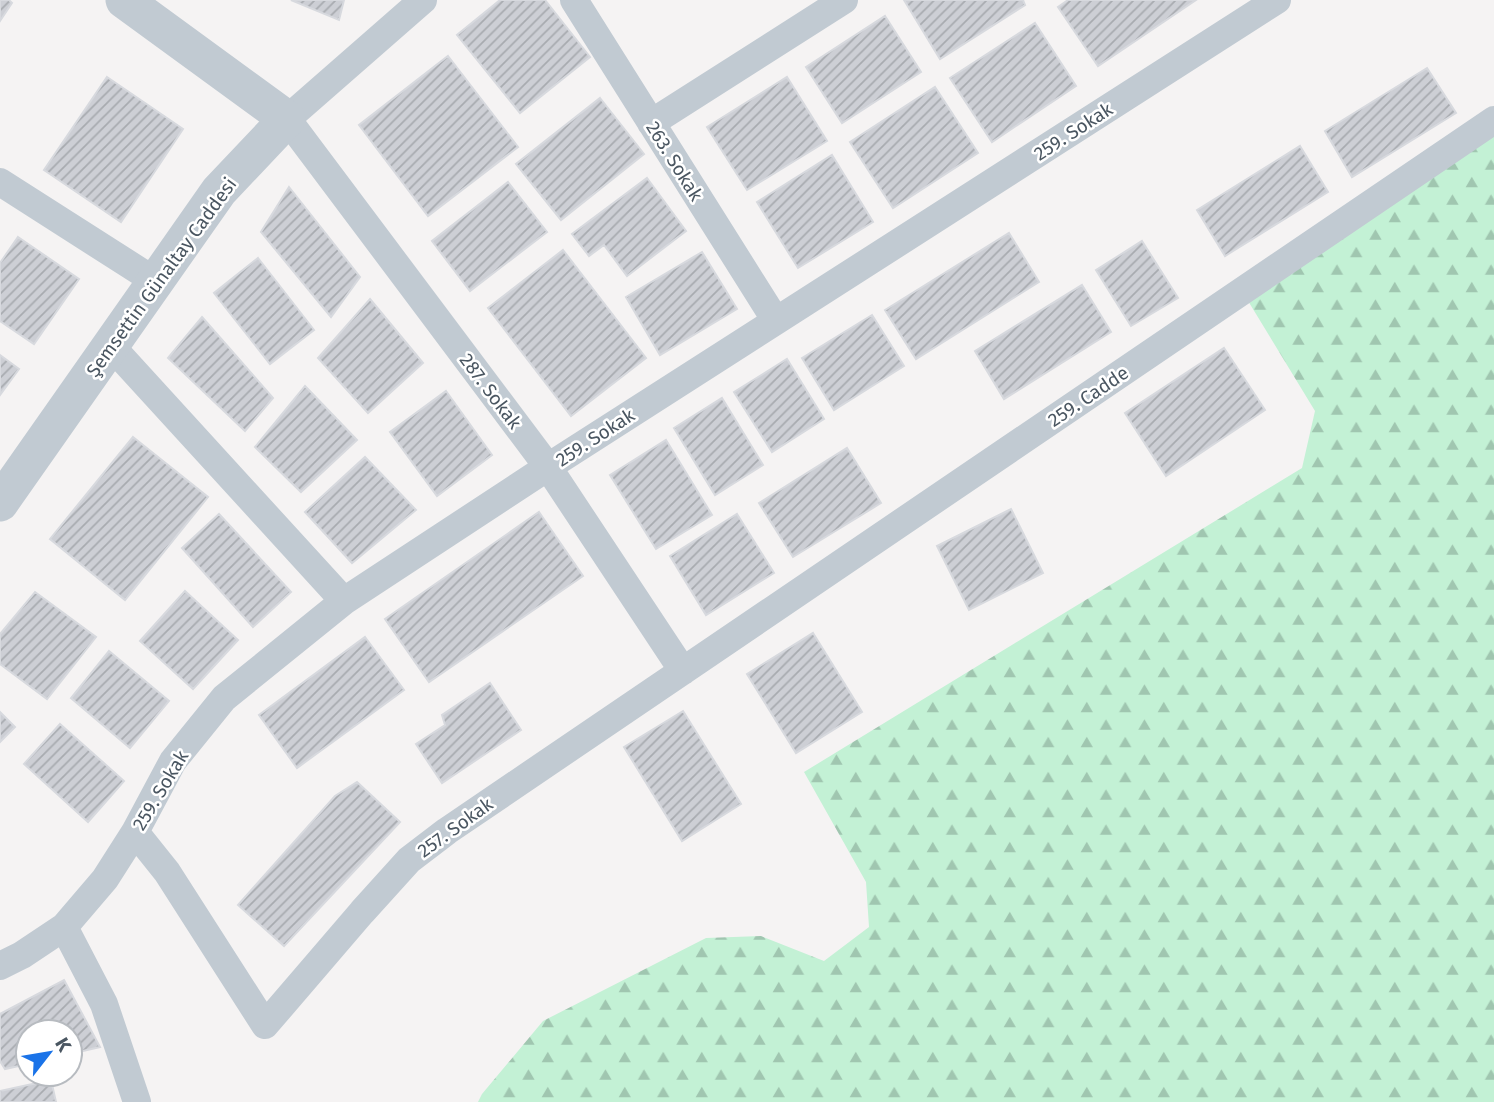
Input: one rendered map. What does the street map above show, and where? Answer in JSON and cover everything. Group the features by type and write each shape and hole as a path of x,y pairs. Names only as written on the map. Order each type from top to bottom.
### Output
{"street":[{"path":"124,0 287,119 423,0"},
{"name":"263. Sokak","path":"574,0 776,321"},
{"path":"651,123 844,0"},
{"name":"259. Sokak","path":"0,966 22,956 64,927 105,879 135,832 173,761 224,698 344,601 548,467 1277,0"},
{"name":"Şemsettin Günaltay Caddesi","path":"0,503 219,191 287,119"},
{"name":"287. Sokak","path":"287,119 548,467 683,671"},
{"name":"259. Cadde","path":"683,671 1494,120"},
{"path":"0,182 155,281"},
{"path":"111,346 344,601"},
{"name":"257. Sokak","path":"135,832 167,872 265,1025 409,860 447,831 683,671"},
{"path":"64,927 104,1004 137,1102"}],"green space":[{"path":"1494,120 1494,1102 478,1102 543,1021 706,938 761,936 824,961 869,927 866,882 804,772 1302,468 1315,411 1242,291"}],"building":[{"path":"0,0 9,0 12,3 0,21"},
{"path":"291,0 344,0 339,20"},
{"path":"500,0 545,0 590,57 520,113 457,35"},
{"path":"904,0 1023,0 1025,5 940,59"},
{"path":"1068,0 1196,0 1098,66 1058,7"},
{"path":"885,16 921,72 842,123 806,67"},
{"path":"1035,23 1076,86 992,142 950,78"},
{"path":"448,56 518,147 428,216 359,125"},
{"path":"1427,68 1456,113 1352,177 1325,131"},
{"path":"107,77 183,129 121,222 44,170"},
{"path":"787,77 827,141 747,190 707,127"},
{"path":"935,87 978,153 893,208 850,142"},
{"path":"600,98 644,154 561,220 516,164"},
{"path":"1300,146 1328,192 1225,256 1197,210"},
{"path":"832,155 873,222 798,268 757,202"},
{"path":"647,178 686,231 627,276 604,245 589,256 572,234"},
{"path":"508,182 547,232 470,291 432,241"},
{"path":"289,187 360,277 331,317 261,232"},
{"path":"1009,233 1039,282 916,359 885,310"},
{"path":"18,237 79,279 34,344 0,321 0,263"},
{"path":"1142,241 1178,298 1131,326 1096,270"},
{"path":"563,250 646,358 571,416 488,308"},
{"path":"702,252 737,309 660,355 626,297"},
{"path":"258,258 314,330 270,364 214,293"},
{"path":"1082,285 1111,332 1004,399 975,351"},
{"path":"370,299 423,363 368,413 318,358"},
{"path":"872,315 904,366 834,410 802,358"},
{"path":"202,317 273,398 245,431 168,358"},
{"path":"1224,348 1265,410 1166,476 1125,413"},
{"path":"0,355 19,369 0,395"},
{"path":"787,359 824,419 772,452 734,392"},
{"path":"305,386 357,440 301,492 255,447"},
{"path":"446,391 492,455 437,496 390,432"},
{"path":"722,398 763,465 715,495 674,428"},
{"path":"133,437 208,497 125,600 50,539"},
{"path":"666,440 712,515 656,549 610,475"},
{"path":"847,448 881,503 793,557 759,503"},
{"path":"365,457 416,510 352,563 305,512"},
{"path":"1011,509 1043,573 969,610 937,546"},
{"path":"539,512 583,576 429,682 385,619"},
{"path":"219,514 291,592 253,627 182,548"},
{"path":"737,514 774,573 706,615 670,556"},
{"path":"185,591 238,640 193,689 140,641"},
{"path":"35,592 96,637 47,699 0,664 0,634"},
{"path":"813,633 862,712 796,753 747,674"},
{"path":"365,637 404,690 297,768 259,715"},
{"path":"109,651 169,701 130,748 71,698"},
{"path":"490,683 521,730 442,783 416,744 445,725 442,715"},
{"path":"683,711 741,804 682,841 624,747"},
{"path":"0,712 15,727 0,742"},
{"path":"60,724 124,781 88,822 24,764"},
{"path":"357,782 400,822 284,946 238,905 335,796"},
{"path":"64,980 100,1047 84,1051 84,1018 14,1018 14,1067 5,1069 0,1061 0,1014"},
{"path":"14,1088 53,1088 56,1102 0,1102 0,1091"}]}
